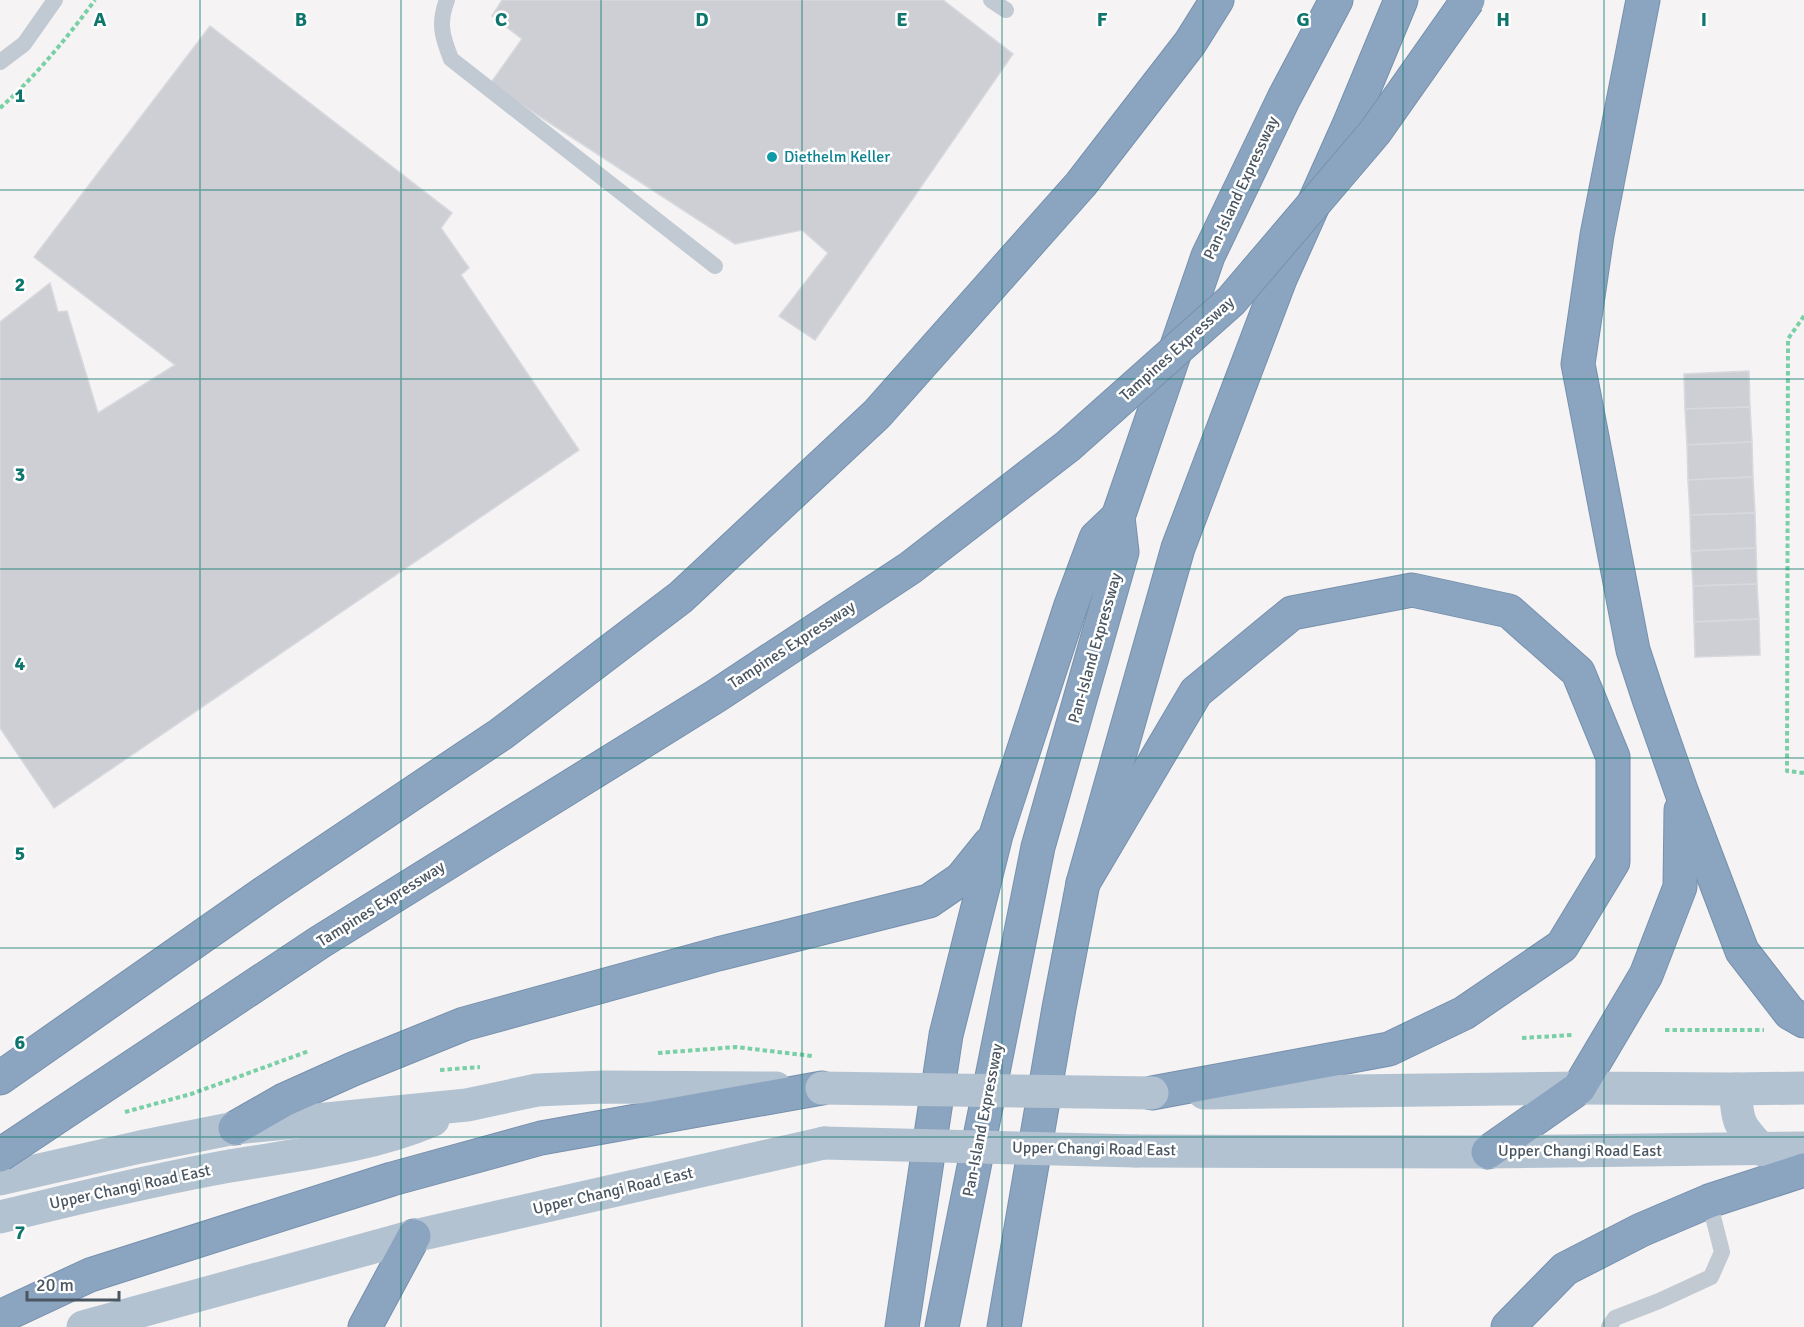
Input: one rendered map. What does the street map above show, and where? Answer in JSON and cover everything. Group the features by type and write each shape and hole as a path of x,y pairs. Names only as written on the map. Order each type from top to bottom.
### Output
{"highway":[{"path":"0,1078 267,891 501,734 681,597 877,414 1081,184 1190,43 1217,0"},
{"name":"Pan-Island Expressway","path":"942,1327 1038,847 1122,552 1118,517 1208,256 1284,98 1336,0"},
{"path":"1004,1327 1083,883 1178,548 1280,279 1349,125 1401,0"},
{"name":"Tampines Expressway","path":"0,1155 320,942 716,696 910,568 1068,446 1231,301 1376,132 1468,0"},
{"path":"1643,0 1597,235 1578,363 1633,650 1682,793 1742,951 1790,1013 1804,1021"},
{"path":"902,1327 946,1035 996,835 1071,604 1096,537 1118,517"},
{"path":"1083,883 1196,692 1292,613 1412,590 1509,611 1578,672 1613,757 1613,862 1562,946 1464,1013 1389,1049 1152,1093"},
{"path":"1488,1152 1579,1088 1646,975 1680,887 1682,793"},
{"path":"235,1128 284,1100 464,1024 718,954 929,901 961,879 996,835"},
{"path":"0,1317 90,1275 392,1179 541,1138 822,1088"},
{"path":"1508,1327 1565,1269 1641,1230 1709,1201 1804,1170"},
{"path":"365,1327 414,1236"}],"main road":[{"name":"Upper Changi Road East","path":"0,1179 235,1128 467,1105 537,1090 604,1087 822,1088 1152,1093 1804,1088"},
{"path":"1736,1089 1739,1123 1762,1150"},
{"name":"Upper Changi Road East","path":"0,1217 140,1184 357,1144 409,1130 467,1105"},
{"name":"Upper Changi Road East","path":"83,1327 414,1236 824,1143 1136,1151 1488,1152 1804,1148"}],"lane":[{"path":"0,62 24,44 56,0"},
{"path":"447,0 441,16 442,38 451,59 715,266"},
{"path":"991,0 1006,10"},
{"path":"1609,1327 1615,1318 1711,1277 1722,1252 1709,1201"}],"path":[{"path":"0,108 36,75 95,0"},
{"path":"1804,316 1788,339 1787,748 1787,771 1804,774"},
{"path":"1665,1030 1769,1030"},
{"path":"1522,1038 1576,1035"},
{"path":"124,1113 191,1094 312,1050"}],"building":[{"name":"Diethelm Keller","path":"502,0 943,0 1013,54 815,340 779,316 828,253 802,230 735,244 490,84 522,39 492,16"},
{"path":"210,26 452,213 441,228 469,268 461,275 579,450 54,808 0,728 0,322 50,283 58,312 67,311 98,413 175,365 34,257"},
{"path":"1749,371 1750,407 1685,409 1684,374"},
{"path":"1750,407 1752,442 1687,445 1685,409"},
{"path":"1752,442 1753,477 1688,480 1687,445"},
{"path":"1753,477 1755,513 1690,515 1688,480"},
{"path":"1755,513 1756,548 1691,551 1690,515"},
{"path":"1756,548 1757,584 1693,586 1691,551"},
{"path":"1757,584 1759,619 1694,622 1693,586"},
{"path":"1759,619 1760,655 1695,657 1694,622"}],"place":[{"name":"Diethelm Keller","path":"772,157"}]}
